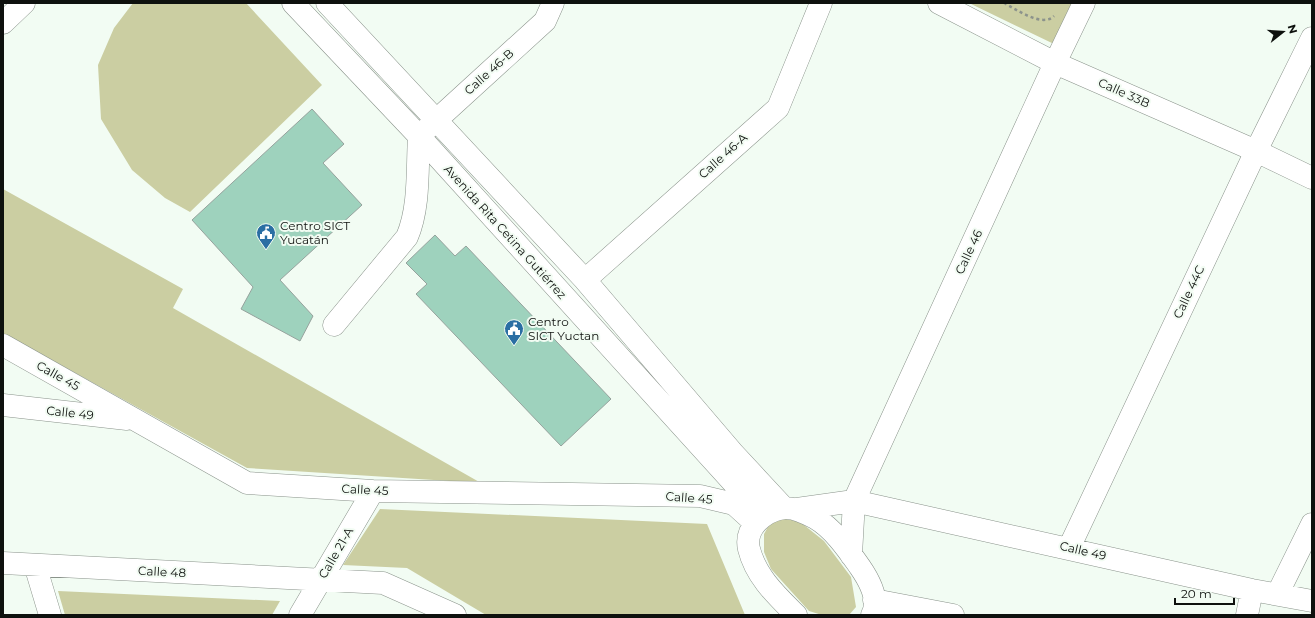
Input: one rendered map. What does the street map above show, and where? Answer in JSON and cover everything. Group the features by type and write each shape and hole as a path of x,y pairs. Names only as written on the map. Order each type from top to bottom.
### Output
{"street":[{"path":"3,23 24,3"},
{"name":"Avenida Rita Cetina Gutiérrez","path":"293,3 419,136 759,520"},
{"name":"Avenida Rita Cetina Gutiérrez","path":"327,3 585,280 732,452 791,509 816,519 840,539 870,584 875,610"},
{"name":"Calle 46-B","path":"419,136 545,21 553,3"},
{"name":"Calle 46-A","path":"585,280 778,108 821,3"},
{"name":"Calle 33B","path":"939,3 1055,63 1256,151 1312,178"},
{"name":"Calle 46","path":"851,555 854,501 1084,3"},
{"name":"Calle 44C","path":"1069,548 1256,151 1312,38"},
{"path":"334,325 407,236 412,227 419,136"},
{"name":"Calle 45","path":"3,345 247,483 373,491 700,496 734,504 759,520"},
{"name":"Calle 49","path":"3,405 136,420"},
{"name":"Calle 21-A","path":"300,615 373,491"},
{"path":"796,615 768,588 756,568 749,549 749,534 759,520 791,509 854,501"},
{"name":"Calle 49","path":"854,501 1252,590 1278,593 1312,601"},
{"path":"1278,593 1312,524"},
{"name":"Calle 48","path":"3,563 383,583 455,615"},
{"path":"35,565 50,615"},
{"path":"1247,615 1252,590"},
{"path":"875,610 953,615"}],"path":[{"path":"1004,3 1040,21 1052,18 1057,11"}],"green space":[{"path":"133,3 246,3 322,85 190,212 165,198 132,170 101,119 98,65 114,28"},
{"path":"969,3 1076,3 1056,45"},
{"path":"3,189 183,289 173,308 481,483 247,468 3,333"},
{"path":"380,509 707,524 745,615 486,615 407,568 343,565"},
{"path":"784,519 799,521 824,541 851,577 856,607 849,615 822,615 809,611 771,569 764,552 764,534 770,523"},
{"path":"58,591 280,601 272,615 65,615"}],"building":[{"name":"Centro SICT Yucatán","path":"312,109 344,144 323,163 362,205 280,280 313,316 300,341 241,309 253,287 192,220"},
{"name":"Centro SICT Yuctan","path":"435,235 455,256 466,246 611,399 561,446 416,294 427,284 406,263"}],"place":[{"name":"Centro SICT Yucatán","path":"266,250"},
{"name":"Centro SICT Yuctan","path":"514,346"}]}
